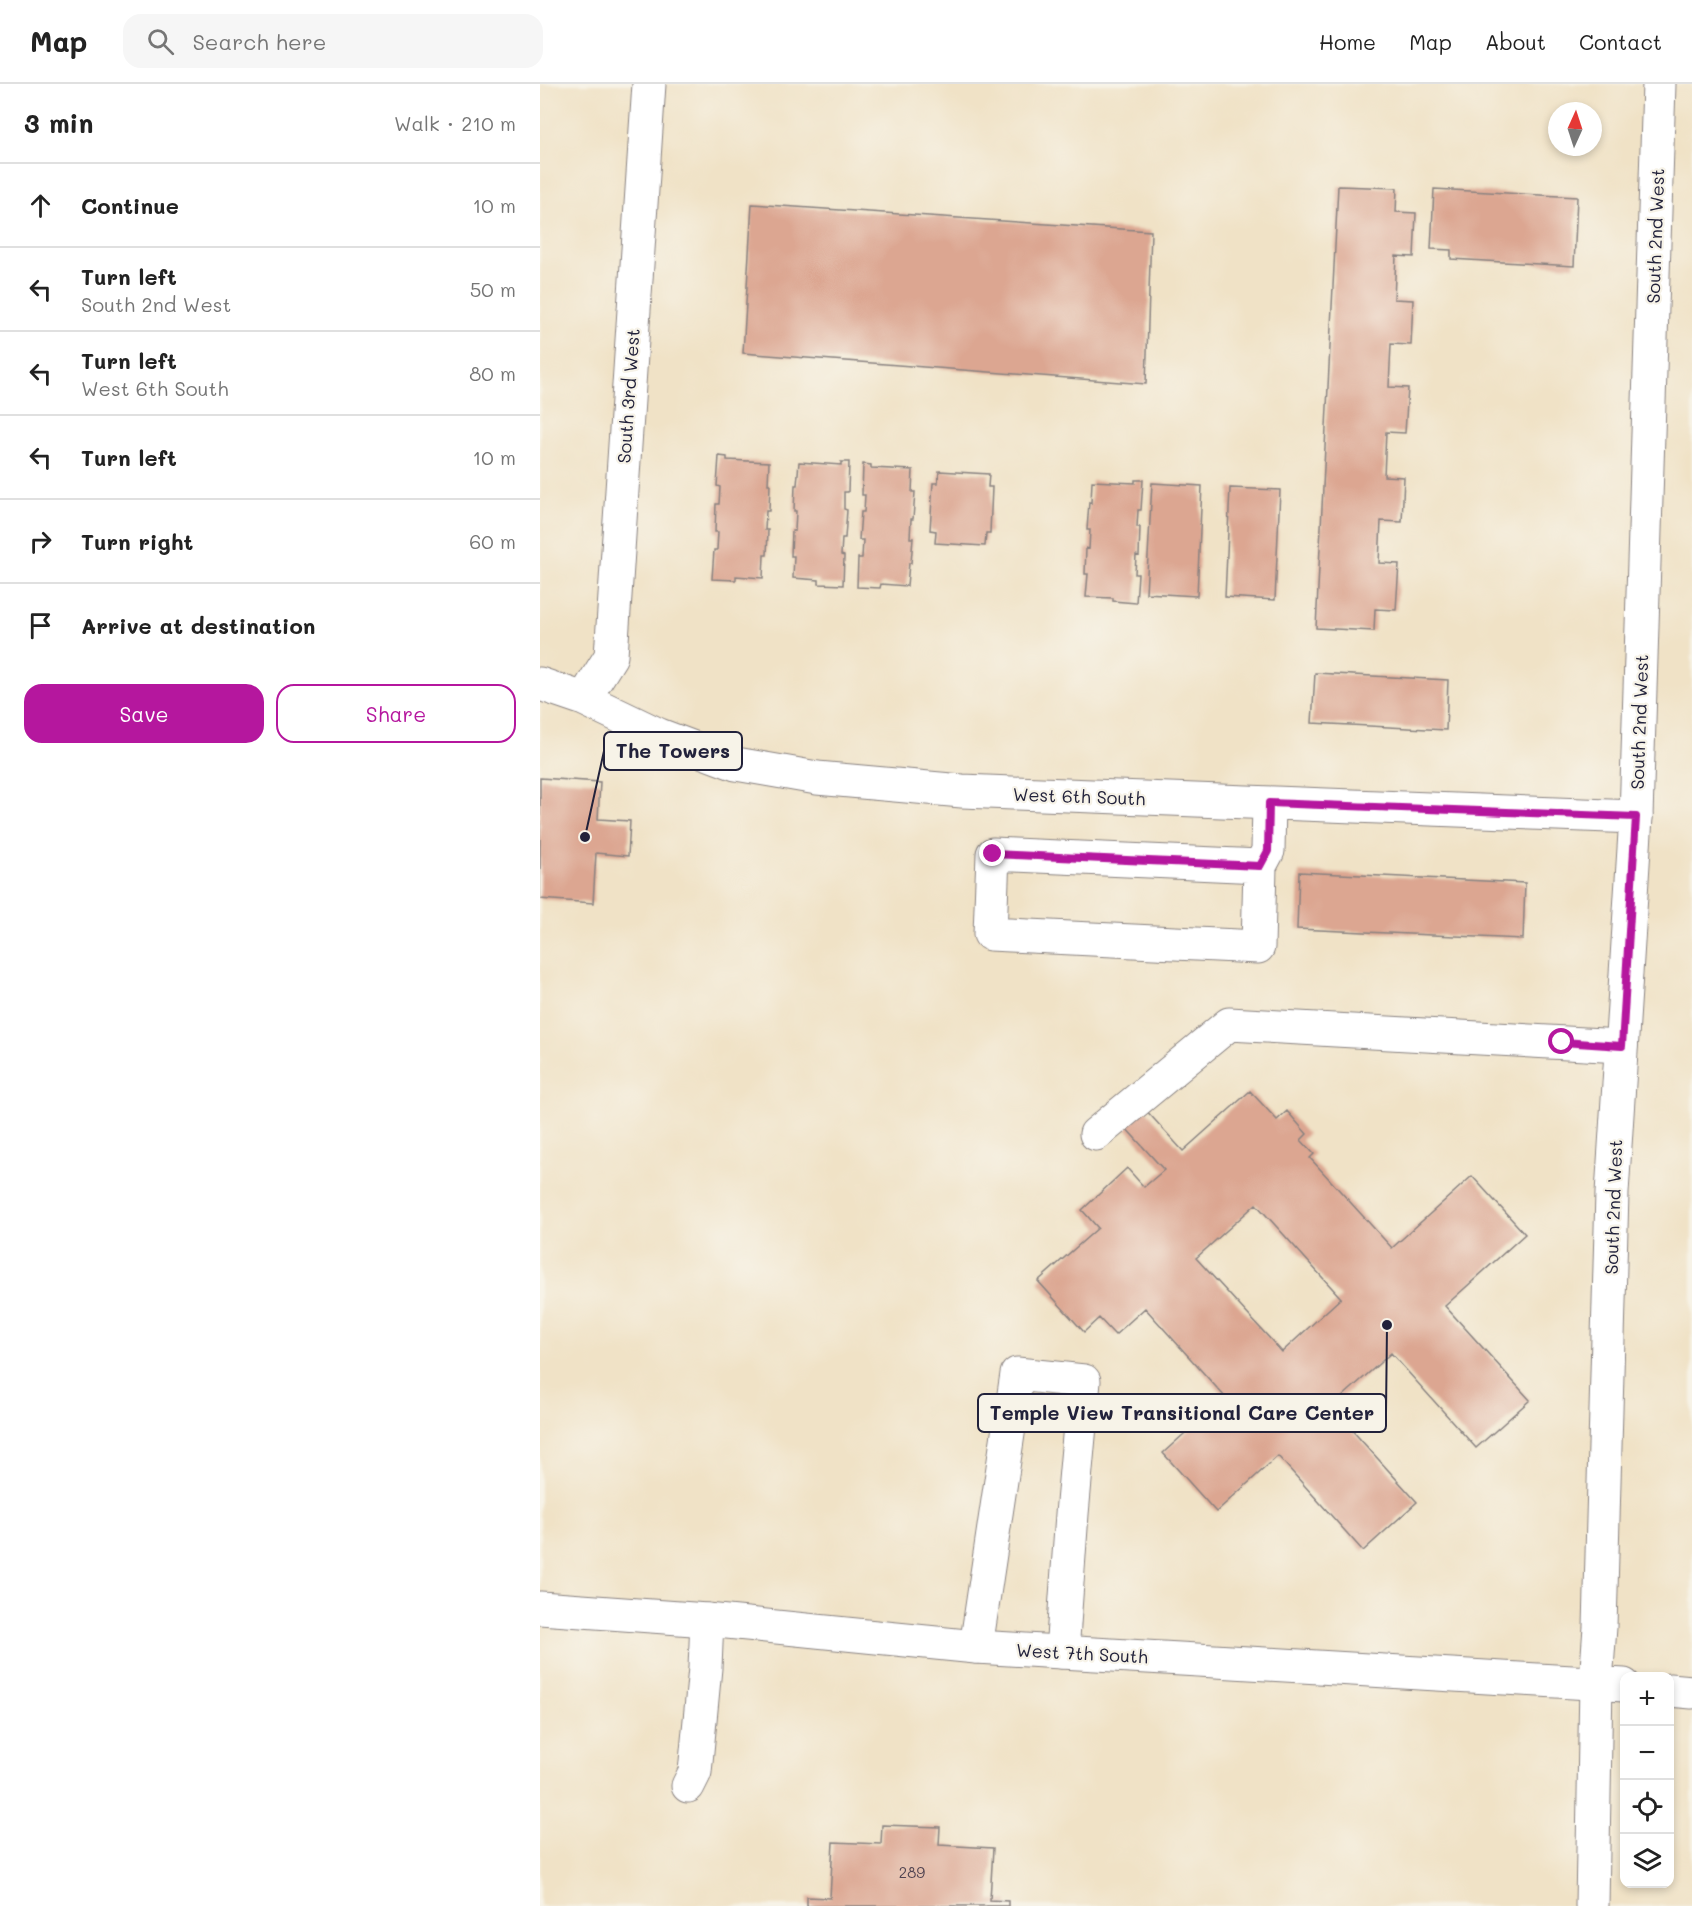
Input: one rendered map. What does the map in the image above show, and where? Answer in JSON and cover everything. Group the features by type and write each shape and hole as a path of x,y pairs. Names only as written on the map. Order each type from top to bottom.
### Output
{"main road":[{"name":"South 3rd West","path":"584,699 611,656 649,84"},
{"name":"South 2nd West","path":"1592,1906 1610,1684 1600,1628 1612,1193 1636,817 1659,84"},
{"name":"West 6th South","path":"540,684 584,699 659,735 736,764 817,778 962,791 1636,817"},
{"path":"1260,866 993,854 990,934 1258,947 1260,866 1268,851 1269,803"},
{"path":"1095,1134 1229,1024 1622,1046"},
{"path":"976,1647 1017,1374 1084,1381 1062,1652"},
{"name":"West 7th South","path":"540,1608 707,1620 976,1647 1610,1684"},
{"path":"688,1786 695,1772 707,1620"},
{"path":"1674,1690 1692,1692"}],"building":[{"path":"1338,186 1397,188 1396,212 1416,213 1414,257 1396,256 1394,299 1413,300 1411,345 1391,344 1389,387 1408,388 1405,433 1386,432 1384,476 1404,477 1402,522 1381,521 1379,563 1399,564 1396,610 1375,609 1374,631 1316,628"},
{"path":"1434,189 1577,197 1574,266 1451,259 1451,250 1431,249"},
{"path":"752,204 1151,231 1146,384 743,353"},
{"path":"719,456 727,457 727,460 769,462 769,511 766,511 765,530 768,530 767,555 764,555 763,578 736,576 736,580 712,579 714,550 717,550 718,532 715,532 716,504 719,504 720,487 717,486"},
{"path":"799,462 841,465 841,462 849,462 848,492 844,492 844,509 847,510 841,555 844,556 843,585 819,584 819,580 793,578 792,531 795,531 795,485 797,485"},
{"path":"863,464 871,465 871,468 913,470 912,492 915,492 910,538 913,538 907,586 881,584 880,588 857,587 858,558 862,558 863,540 859,540 865,495 862,495"},
{"path":"939,471 989,474 988,487 992,487 990,533 986,533 985,546 935,543 936,531 930,530 933,483 938,483"},
{"path":"1135,480 1143,480 1141,510 1138,510 1137,527 1140,527 1139,556 1136,555 1135,574 1138,574 1136,603 1113,601 1113,598 1086,597 1088,574 1085,574 1086,548 1089,549 1090,530 1087,530 1092,481 1135,483"},
{"path":"1152,483 1202,486 1197,596 1146,593"},
{"path":"1230,488 1280,490 1275,600 1225,597"},
{"path":"1315,673 1448,680 1446,730 1312,723"},
{"path":"540,778 600,782 598,819 630,821 628,856 596,853 593,903 540,899"},
{"path":"1299,872 1525,883 1523,939 1297,929"},
{"path":"1250,1091 1277,1120 1287,1111 1307,1134 1301,1140 1314,1154 1310,1158 1392,1248 1472,1176 1525,1234 1445,1306 1530,1400 1476,1448 1391,1353 1331,1407 1417,1502 1363,1551 1278,1456 1216,1512 1163,1453 1225,1397 1145,1308 1115,1335 1099,1318 1084,1332 1038,1281 1098,1228 1082,1210 1127,1168 1144,1187 1164,1170 1124,1126 1144,1108 1183,1151","holes":["1256,1204 1341,1298 1282,1352 1196,1258"]},
{"path":"882,1825 940,1827 939,1845 993,1848 990,1900 1008,1901 1008,1906 807,1906 807,1897 830,1898 833,1842 881,1844"}],"place":[{"name":"The Towers","path":"585,837"},
{"name":"Temple View Transitional Care Center","path":"1387,1325"}],"route":[{"path":"993,854 1260,866 1268,851 1269,803 1636,817 1622,1046 1562,1042"}]}
